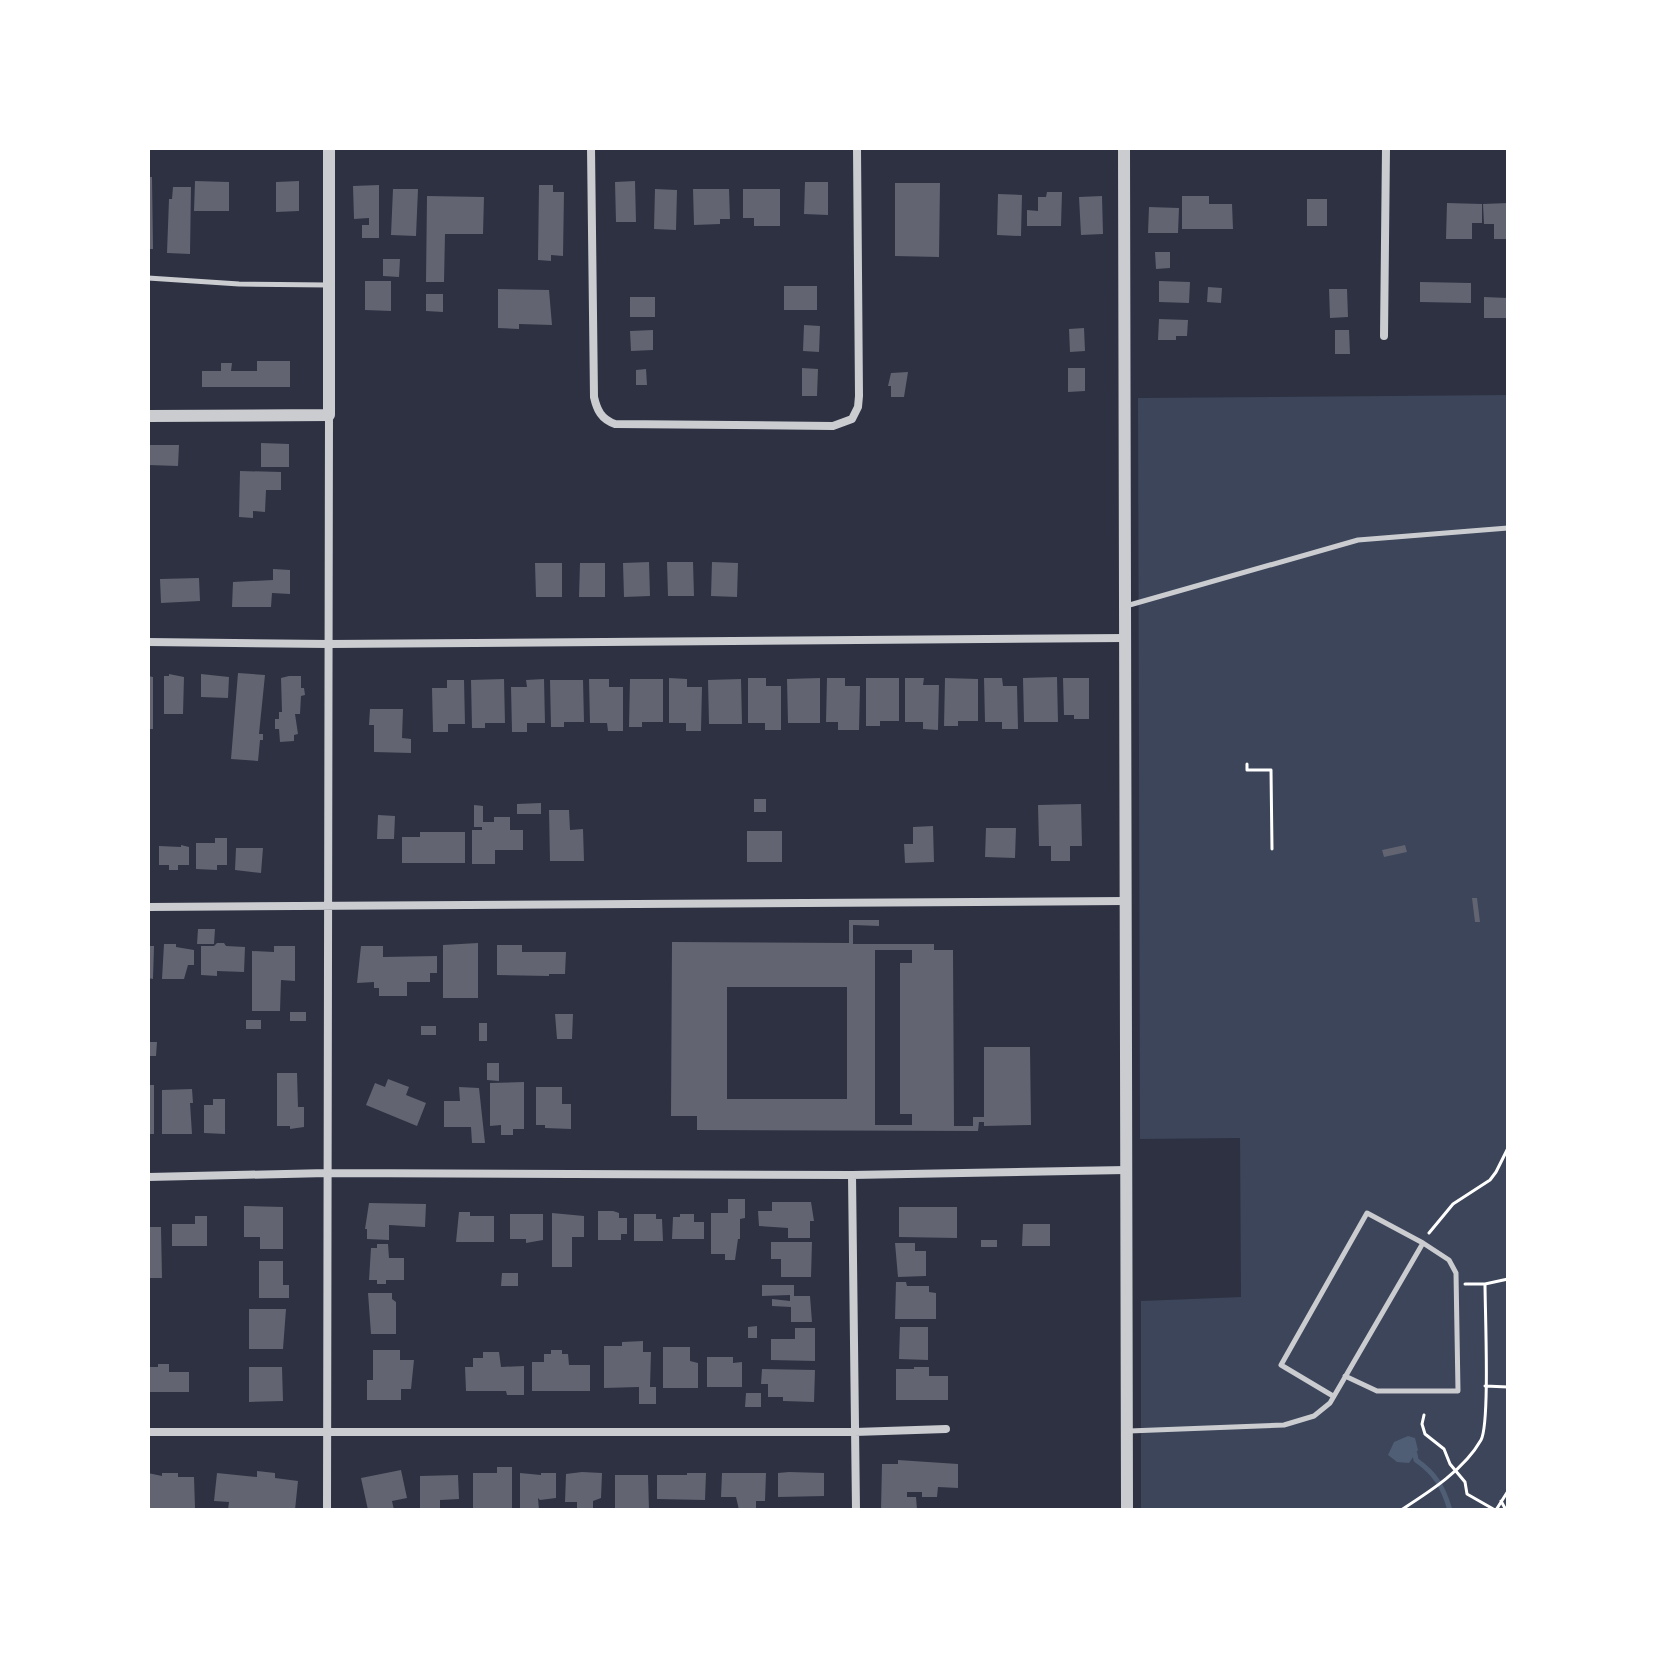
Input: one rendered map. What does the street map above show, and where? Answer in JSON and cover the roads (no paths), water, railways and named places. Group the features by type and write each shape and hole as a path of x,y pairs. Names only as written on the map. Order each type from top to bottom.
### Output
{"street":[{"path":"327,1510 329,148"},
{"path":"591,148 594,397 597,409 606,420 615,424 833,426 852,419 859,396 857,148"},
{"path":"1124,148 1127,1510"},
{"path":"1384,336 1386,148"},
{"path":"148,416 329,415"},
{"path":"148,642 329,644 1125,638"},
{"path":"148,907 1124,901"},
{"path":"148,1177 327,1173 852,1175 1126,1170"},
{"path":"852,1175 856,1510"},
{"path":"148,1432 855,1432 946,1429"}],"lane":[{"path":"148,278 239,284 328,285"},
{"path":"1125,606 1346,542 1508,528"},
{"path":"1333,1396 1281,1365 1367,1213 1449,1260 1456,1273 1458,1391 1377,1391 1345,1376"},
{"path":"1128,1431 1284,1425 1314,1416 1330,1403 1423,1243"}],"waterway":[{"path":"1415,1454 1416,1460 1438,1482 1450,1510"}]}
